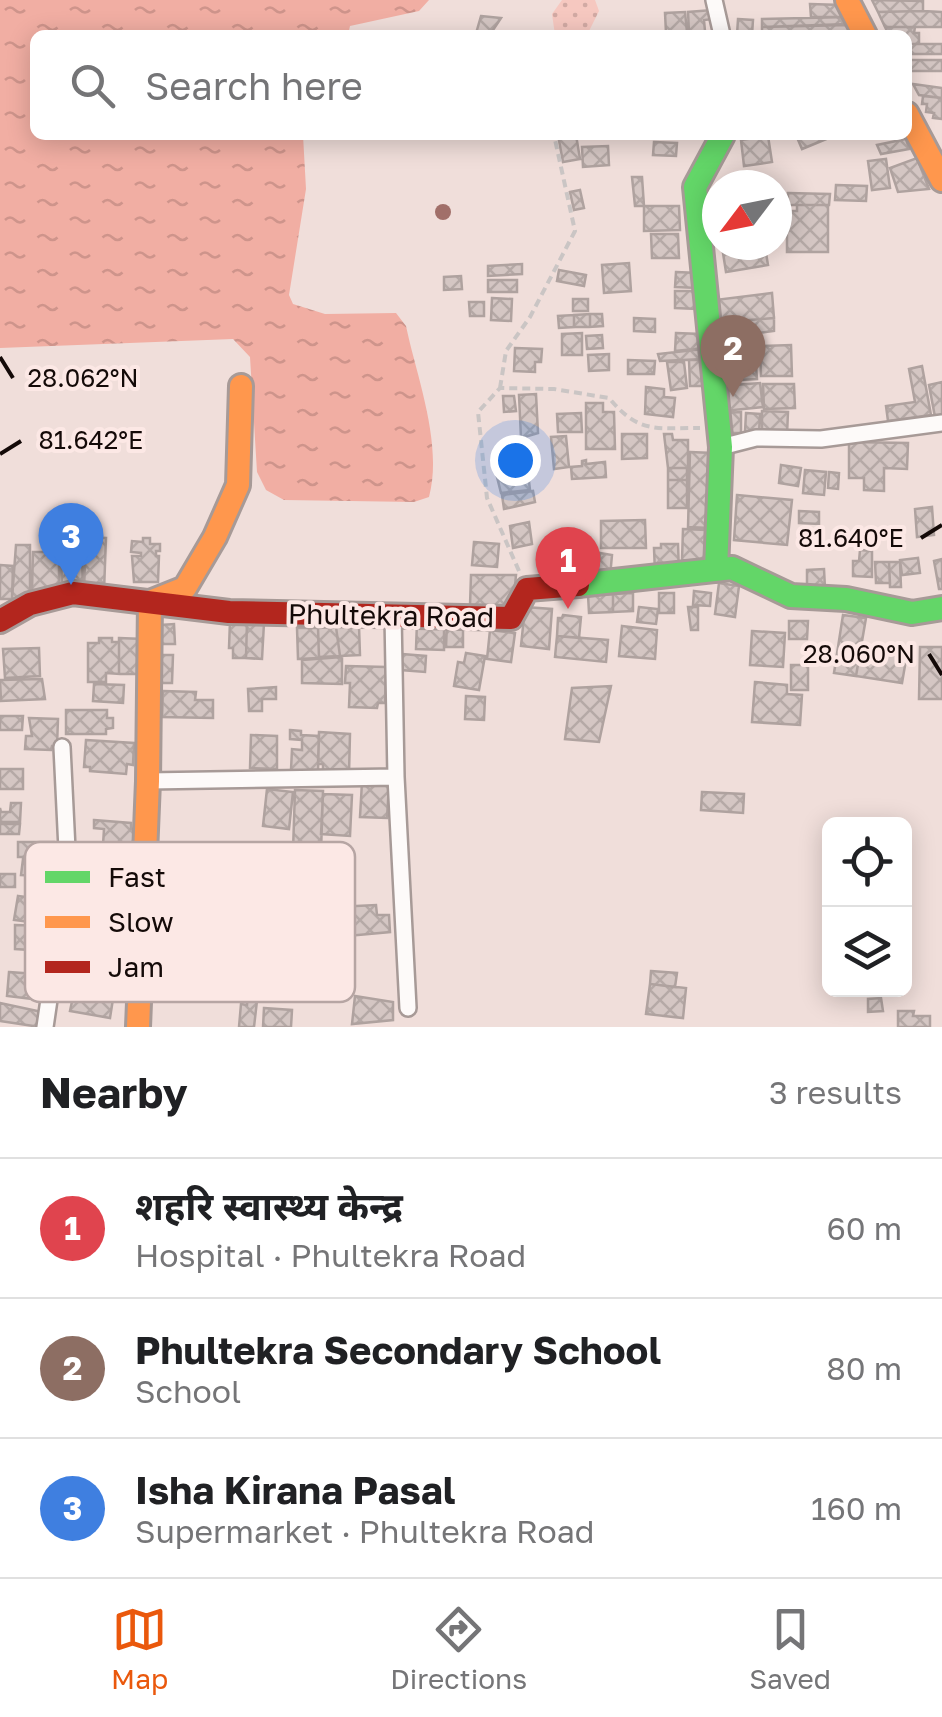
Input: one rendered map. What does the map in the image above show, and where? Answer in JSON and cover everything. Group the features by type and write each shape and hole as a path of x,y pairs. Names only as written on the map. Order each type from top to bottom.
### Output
{"street":[{"path":"714,0 721,30"},
{"path":"847,0 862,30"},
{"path":"912,123 942,180"},
{"path":"716,570 720,438 695,187 721,140"},
{"path":"146,842 150,602 184,588 215,537 238,484 241,386"},
{"path":"720,438 821,438 942,423"},
{"name":"Phultekra Road","path":"0,621 30,604 73,594 229,612 511,618 527,590 732,568 791,596 846,598 912,614 942,608"},
{"path":"393,615 396,777 408,1008"},
{"path":"62,747 67,842"},
{"path":"148,781 396,777"},
{"path":"45,1027 49,1002"},
{"path":"138,1027 139,1002"}],"path":[{"path":"527,590 487,498 478,412 500,388 506,351 530,318 575,231 555,140"},
{"path":"500,388 554,388 609,398 628,421 720,438"}],"shaded area":[{"path":"562,0 595,0 599,11 590,30 554,30 552,14"}],"water":[{"path":"0,0 429,0 419,11 350,26 349,30 30,30 30,140 303,140 306,189 289,295 293,304 325,314 396,313 406,326 431,433 429,497 414,502 284,500 266,490 257,472 250,357 233,339 0,348"}],"building":[{"path":"872,0 923,1 923,11 878,12"},
{"path":"810,4 842,5 848,17 811,17"},
{"path":"712,10 713,19 704,20 705,30 689,30 688,12"},
{"path":"685,12 687,30 666,30 665,13"},
{"path":"878,12 942,12 942,27 885,27"},
{"path":"481,16 501,18 493,30 477,30"},
{"path":"848,17 848,24 762,27 762,19"},
{"path":"738,19 753,20 752,30 737,30"},
{"path":"850,25 850,30 762,30"},
{"path":"885,27 915,27 919,44 912,44 912,30"},
{"path":"912,44 942,44 942,54 912,54"},
{"path":"912,60 942,60 942,71 912,71"},
{"path":"913,84 942,88 942,98 919,95"},
{"path":"923,96 942,98 942,119 926,112"},
{"path":"559,140 577,140 580,159 563,162"},
{"path":"741,140 769,140 772,162 744,166"},
{"path":"798,140 824,140 802,149"},
{"path":"906,140 909,149 881,154 877,145"},
{"path":"654,142 677,143 676,156 653,155"},
{"path":"608,146 609,165 583,167 582,147"},
{"path":"917,158 929,189 898,192 890,168"},
{"path":"886,159 890,188 872,190 868,161"},
{"path":"632,177 642,177 644,206 635,206"},
{"path":"836,185 867,186 866,201 835,200"},
{"path":"580,190 584,208 574,210 570,192"},
{"path":"792,193 830,194 829,205 792,205"},
{"path":"797,205 828,205 828,252 792,252 792,211 797,211"},
{"path":"644,206 679,206 680,230 644,231"},
{"path":"651,234 678,234 679,258 652,258"},
{"path":"724,260 767,260 768,265 726,272"},
{"path":"629,263 631,291 604,293 602,265"},
{"path":"522,264 522,274 488,276 488,266"},
{"path":"559,270 586,275 584,286 557,281"},
{"path":"676,272 698,273 697,288 675,287"},
{"path":"461,276 462,289 444,290 444,277"},
{"path":"488,280 517,280 517,292 488,292"},
{"path":"675,291 698,291 697,309 675,308"},
{"path":"772,293 774,318 716,323 715,300"},
{"path":"492,298 512,299 511,321 491,320"},
{"path":"573,299 588,299 588,311 573,311"},
{"path":"469,302 484,302 484,316 470,316"},
{"path":"590,314 602,314 603,326 590,327"},
{"path":"590,314 590,327 574,327 574,315"},
{"path":"574,315 574,327 559,328 558,316"},
{"path":"634,318 655,319 655,332 634,331"},
{"path":"774,318 774,331 718,338 716,323"},
{"path":"582,333 582,355 562,355 562,334"},
{"path":"676,333 701,334 704,348 675,351"},
{"path":"602,335 603,348 587,349 586,336"},
{"path":"736,344 739,382 721,383 718,345"},
{"path":"739,344 750,344 751,352 755,352 757,379 741,380"},
{"path":"791,345 792,376 761,376 760,346"},
{"path":"515,348 542,349 535,372 514,371"},
{"path":"704,349 704,359 660,361 658,354"},
{"path":"609,354 609,370 589,371 588,355"},
{"path":"628,360 655,361 654,374 628,374"},
{"path":"689,360 706,360 707,386 690,386"},
{"path":"667,362 684,362 687,388 671,390"},
{"path":"922,366 931,415 888,421 886,406 915,402 909,369"},
{"path":"942,382 942,416 935,417 929,385"},
{"path":"760,383 763,407 724,411 721,386"},
{"path":"763,384 794,384 795,408 764,409"},
{"path":"646,387 664,389 664,397 675,398 673,417 645,414"},
{"path":"536,394 538,433 521,438 519,395"},
{"path":"503,396 514,396 516,411 504,412"},
{"path":"586,403 603,403 603,412 614,412 615,449 586,449"},
{"path":"762,411 788,412 787,435 762,434"},
{"path":"741,412 741,433 726,433 725,413"},
{"path":"581,413 582,432 558,432 557,414"},
{"path":"746,413 760,414 759,433 745,432"},
{"path":"622,434 647,434 647,458 622,459"},
{"path":"664,434 672,434 673,440 688,440 688,468 668,468"},
{"path":"566,436 569,467 554,469 551,437"},
{"path":"849,442 908,443 907,469 884,468 884,491 864,490 864,478 849,478"},
{"path":"690,452 713,453 710,528 688,527"},
{"path":"586,460 586,464 605,462 606,477 572,479 571,467 582,466"},
{"path":"781,465 801,468 798,486 779,483"},
{"path":"668,468 687,468 687,480 668,480"},
{"path":"805,470 826,472 824,495 803,493"},
{"path":"829,472 839,473 838,489 828,488"},
{"path":"528,473 530,490 501,493 497,477"},
{"path":"668,480 687,480 687,508 668,508"},
{"path":"533,491 535,502 504,509 502,495"},
{"path":"737,495 792,500 787,545 734,540"},
{"path":"932,507 934,535 917,537 915,509"},
{"path":"799,511 819,512 819,524 799,523"},
{"path":"645,520 646,548 601,548 601,521"},
{"path":"529,522 532,544 513,548 510,526"},
{"path":"683,529 707,530 706,561 682,560"},
{"path":"86,537 106,538 104,591 84,590"},
{"path":"143,538 150,538 150,544 160,544 160,551 156,551 158,582 134,582 132,556 141,553 131,552 132,541 143,542"},
{"path":"474,542 499,544 497,567 472,565"},
{"path":"661,544 678,544 679,572 655,573 654,548 661,548"},
{"path":"16,545 30,545 30,598 12,599"},
{"path":"860,550 872,551 872,577 853,576 853,561 859,561"},
{"path":"33,552 59,552 59,590 32,590"},
{"path":"600,553 612,555 610,577 597,575"},
{"path":"61,554 82,554 83,590 62,590"},
{"path":"918,558 920,573 902,575 900,560"},
{"path":"942,559 942,589 939,589 934,561"},
{"path":"875,562 889,562 890,583 876,583"},
{"path":"889,562 900,562 901,587 890,587"},
{"path":"567,564 567,577 542,579 541,566"},
{"path":"0,565 13,566 12,599 0,599"},
{"path":"824,569 825,588 807,588 807,570"},
{"path":"471,575 516,575 513,606 470,606"},
{"path":"719,583 739,586 735,617 715,614"},
{"path":"694,591 711,593 710,606 693,605"},
{"path":"633,593 633,611 613,612 613,594"},
{"path":"659,593 674,593 674,613 659,613"},
{"path":"613,594 613,612 589,613 588,595"},
{"path":"525,607 552,609 549,649 521,646"},
{"path":"639,607 658,609 656,624 637,622"},
{"path":"688,607 698,607 698,630 691,630"},
{"path":"843,615 866,618 856,676 834,673"},
{"path":"581,617 579,638 557,636 558,618"},
{"path":"230,621 247,622 246,658 233,658 233,648 229,648"},
{"path":"789,621 808,621 807,639 789,639"},
{"path":"247,622 264,623 262,659 246,658"},
{"path":"417,622 444,622 444,650 416,649"},
{"path":"447,623 463,623 463,647 446,647"},
{"path":"174,624 175,644 161,644 161,625"},
{"path":"359,626 360,655 340,656 336,627"},
{"path":"622,626 657,630 655,659 619,656"},
{"path":"336,627 340,656 319,657 318,628"},
{"path":"297,628 318,628 319,658 298,659"},
{"path":"490,630 515,633 511,662 487,659"},
{"path":"752,631 785,633 783,667 750,665"},
{"path":"557,636 608,640 606,662 555,657"},
{"path":"99,638 119,642 119,674 106,673 106,682 88,682 88,643 99,643"},
{"path":"119,638 143,639 142,674 119,674"},
{"path":"861,646 907,654 902,683 856,676"},
{"path":"920,647 942,647 942,699 919,699"},
{"path":"39,648 40,676 5,678 3,649"},
{"path":"466,653 485,656 479,690 454,686 458,662 464,663"},
{"path":"402,654 426,656 425,672 401,670"},
{"path":"161,655 173,655 172,683 161,683"},
{"path":"342,657 342,684 302,683 302,660"},
{"path":"791,665 808,665 808,690 791,690"},
{"path":"346,666 386,667 385,703 378,703 377,708 349,707"},
{"path":"42,679 45,699 1,701 0,680"},
{"path":"755,682 787,685 787,694 802,695 800,725 752,722"},
{"path":"94,684 124,685 123,703 93,701"},
{"path":"611,686 599,742 565,739 572,688"},
{"path":"276,687 276,699 262,699 262,711 249,711 248,689"},
{"path":"163,691 196,692 195,700 213,700 213,718 162,717"},
{"path":"466,696 485,697 484,720 465,719"},
{"path":"66,710 107,710 107,718 113,718 113,728 106,729 106,734 66,734"},
{"path":"0,716 23,716 22,730 0,730"},
{"path":"29,718 58,719 57,746 51,750 25,749 26,736 32,736"},
{"path":"290,730 319,736 318,771 291,770 292,749 302,750 302,740 290,739"},
{"path":"319,732 350,734 349,774 323,772 323,764 318,764"},
{"path":"251,735 277,736 277,769 250,768"},
{"path":"86,740 134,743 133,765 127,764 126,774 90,771 90,767 84,767"},
{"path":"0,769 23,769 23,789 0,789"},
{"path":"362,782 389,784 387,818 360,817"},
{"path":"267,789 293,792 289,829 263,826"},
{"path":"295,790 323,791 321,842 293,842"},
{"path":"702,792 744,794 743,813 701,810"},
{"path":"323,794 352,795 350,836 321,834"},
{"path":"11,803 21,803 20,822 0,822 0,808 1,812 10,812"},
{"path":"94,820 131,823 131,829 136,829 133,842 103,842 104,829 94,828"},
{"path":"0,824 20,824 19,834 0,834"},
{"path":"18,842 25,842 25,857 18,857"},
{"path":"0,874 15,874 15,887 0,887"},
{"path":"18,896 25,897 25,921 14,920"},
{"path":"376,905 377,915 389,915 390,932 355,935 355,906"},
{"path":"15,925 25,925 25,950 15,949"},
{"path":"651,971 677,973 675,987 650,984"},
{"path":"9,972 25,973 25,998 7,996"},
{"path":"650,984 686,988 683,1018 646,1014"},
{"path":"355,996 393,1002 393,1020 352,1024"},
{"path":"881,998 883,1011 868,1012 868,999"},
{"path":"72,1002 113,1002 110,1018 70,1011"},
{"path":"257,1002 254,1027 239,1027 241,1004"},
{"path":"0,1003 42,1012 40,1027 0,1021"},
{"path":"264,1008 292,1010 291,1027 263,1027"},
{"path":"898,1011 930,1016 930,1027 898,1027"}],"traffic: fast":[{"path":"716,570 721,447 695,187 720,140"},
{"path":"578,585 732,568 791,596 846,599 912,613 942,608"}],"traffic: slow":[{"path":"847,0 862,30"},
{"path":"912,123 942,180"},
{"path":"146,842 150,602 185,588 215,537 238,485 241,386"},
{"path":"138,1027 139,1002"}],"traffic: jam":[{"path":"0,621 30,604 73,593 229,612 511,618 527,589 578,585"}],"place":[{"name":"Phultekra Secondary School","path":"733,397"},
{"name":"Isha Kirana Pasal","path":"71,585"},
{"name":"शहरि स्वास्थ्य केन्द्र","path":"568,609"}]}
